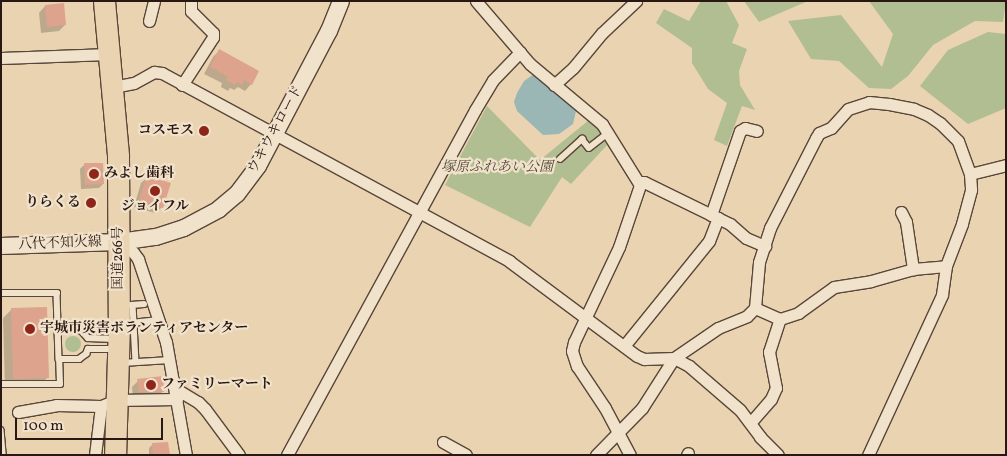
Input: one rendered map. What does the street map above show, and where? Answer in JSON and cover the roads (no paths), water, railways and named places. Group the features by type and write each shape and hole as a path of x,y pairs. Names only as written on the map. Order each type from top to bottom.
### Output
{"highway":[{"name":"国道266号","path":"104,1 118,156 119,242 124,343 108,403 114,455"}],"street":[{"path":"150,21 154,1"},
{"path":"182,85 213,38 213,33 190,11 191,1"},
{"name":"ウキウキロード","path":"119,242 156,237 184,228 219,209 237,194 258,166 275,136 329,31 341,1"},
{"path":"476,1 520,52 554,85 591,114 608,133 639,182 640,189 626,230 574,342 573,358 618,431 630,455"},
{"path":"554,85 573,68 602,33 636,1"},
{"path":"288,455 419,212 493,80 520,52"},
{"path":"1,58 109,54"},
{"path":"113,87 134,83 158,72 509,260 636,356 644,359 674,358 708,381 751,422 760,436 778,455"},
{"path":"596,455 646,402 655,385 674,358 718,328 747,316 755,308 758,269 777,212 819,133 831,128 842,113 858,104 890,104 928,115 949,130 958,141 970,174 971,190 965,214 946,266 942,295 868,455"},
{"path":"624,346 709,241 714,216 740,131 745,128 758,132"},
{"path":"970,174 1006,165"},
{"path":"639,182 730,224 746,238 765,246"},
{"path":"901,212 906,222 913,269"},
{"path":"119,242 133,252 138,259 159,320 170,360 186,455"},
{"name":"八代不知火線","path":"1,246 119,242"},
{"path":"755,308 780,319 798,313 834,287 870,281 913,269 946,266"},
{"path":"751,422 771,399 776,388 769,352 780,319"},
{"path":"18,412 56,405 108,403 176,394 198,402 205,408 239,455"},
{"path":"95,455 108,403"},
{"path":"443,442 466,455"}],"lane":[{"path":"560,159 582,139 590,148 608,133"},
{"path":"1,293 57,293 60,384 1,384"},
{"path":"124,343 132,305 144,304"},
{"path":"58,359 79,359 86,354 88,349 124,343 159,320"},
{"path":"58,329 77,329 82,331 88,338 124,343 170,360"},
{"path":"1,430 4,455"}],"water":[{"path":"534,74 573,106 576,111 573,124 559,134 543,135 517,111 514,102 517,93 524,81"}],"place":[{"name":"コスモス","path":"204,131"},
{"name":"みよし歯科","path":"94,174"},
{"name":"ジョイフル","path":"155,191"},
{"name":"りらくる","path":"91,203"},
{"name":"宇城市災害ボランティアセンター","path":"30,329"},
{"name":"ファミリーマート","path":"151,385"}],"park label":[{"name":"塚原ふれあい公園","path":"497,168"}]}
